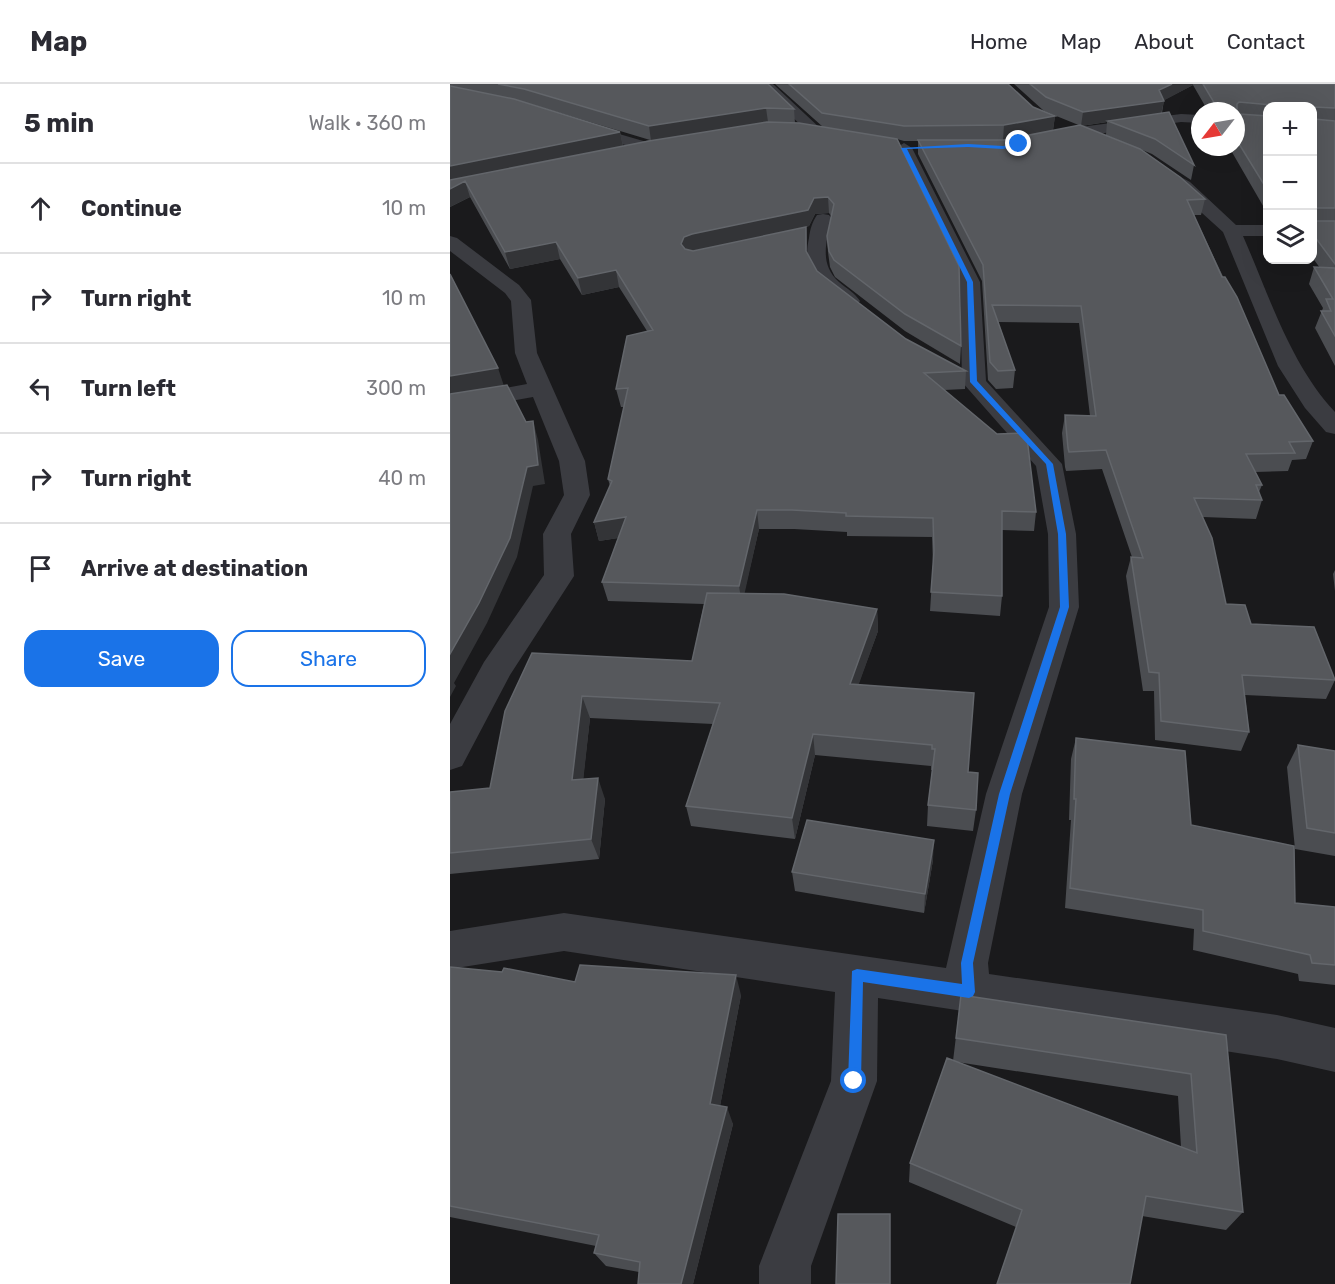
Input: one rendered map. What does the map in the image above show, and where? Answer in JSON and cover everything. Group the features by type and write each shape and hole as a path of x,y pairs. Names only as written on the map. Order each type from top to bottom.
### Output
{"street":[{"path":"765,84 822,133 789,129"},
{"path":"1035,141 1047,137 1191,119"},
{"path":"1046,120 1109,145"},
{"path":"567,122 656,147 618,155"},
{"path":"907,147 970,282 964,378 1049,464 1062,534 1064,607 1004,794 967,963 969,992"},
{"path":"1155,166 1184,186 1231,230 1289,366 1312,403 1335,427"},
{"path":"797,236 821,225 816,263 818,273 868,316"},
{"path":"1231,230 1263,231"},
{"path":"450,242 512,289 521,300 526,352 572,461 577,495 557,534 559,576 496,670 450,756"},
{"path":"450,405 541,388"},
{"path":"450,950 564,932 1277,1037 1335,1050"},
{"path":"785,1284 785,1266 854,1081 857,975"}],"building":[{"path":"498,84 768,84 794,109 766,108 649,126 524,89"},
{"path":"789,84 1008,84 1033,107 1055,116 1004,125 904,126 822,113"},
{"path":"1030,84 1172,84 1159,90 1164,101 1083,112 1046,97"},
{"path":"1203,84 1335,84 1335,108 1317,107 1317,102 1263,102 1263,104 1214,102"},
{"path":"450,86 514,99 620,132 450,166"},
{"path":"1169,112 1194,165 1155,139 1108,121"},
{"path":"1245,114 1263,116 1263,183 1245,154"},
{"path":"1317,119 1335,121 1335,208 1317,208"},
{"path":"767,122 799,123 897,139 959,266 961,346 905,314 834,260 829,251 827,236 834,204 828,197 814,198 808,210 692,234 684,237 681,244 685,249 693,251 806,227 806,251 817,271 906,339 966,371 924,373 997,434 1023,433 1027,438 1036,512 1002,511 1002,596 931,592 934,551 933,518 846,516 846,513 792,510 757,510 739,586 602,582 626,517 594,522 612,481 608,479 628,388 616,389 627,336 653,330 616,270 578,278 556,242 505,252 465,181 450,189 450,180 649,141"},
{"path":"1080,125 1140,149 1180,177 1205,199 1187,200 1222,277 1225,277 1237,297 1279,395 1284,395 1313,441 1289,442 1295,453 1246,454 1262,485 1256,485 1262,500 1194,498 1212,538 1226,604 1245,605 1251,624 1314,627 1335,680 1242,675 1249,732 1161,721 1159,673 1149,672 1131,557 1143,558 1106,450 1069,452 1068,448 1065,415 1096,416 1081,306 992,305 1015,370 998,371 990,362 983,265 918,140 1004,140"},
{"path":"1317,221 1335,221 1335,264 1317,240"},
{"path":"1314,267 1335,268 1335,336 1321,311 1331,311 1326,299 1333,299"},
{"path":"450,274 498,368 450,376"},
{"path":"507,385 526,422 533,421 538,465 527,467 510,538 479,603 450,654 450,394"},
{"path":"707,593 784,594 877,609 850,684 974,693 968,772 978,773 976,810 928,805 935,749 932,749 932,745 813,734 792,818 686,806 720,703 582,696 572,780 598,778 591,839 450,853 450,792 490,788 505,711 532,653 692,661"},
{"path":"1076,738 1185,751 1191,825 1294,846 1295,903 1335,907 1335,965 1312,963 1310,955 1203,931 1203,910 1070,888 1076,799 1074,799"},
{"path":"1298,745 1335,751 1335,833 1307,828"},
{"path":"807,820 934,840 925,894 792,872"},
{"path":"580,965 736,975 710,1104 727,1107 681,1284 638,1284 640,1262 594,1253 599,1235 450,1206 450,967 502,972 504,968 575,982"},
{"path":"961,995 1226,1035 1243,1212 1146,1196 1130,1284 997,1284 1022,1210 910,1163 947,1058 1197,1153 1191,1074 956,1038"},
{"path":"838,1214 890,1214 890,1284 836,1284"}],"route":[{"path":"854,1081 857,975 969,992 967,963 1004,794 1064,607 1062,534 1049,464 974,382 970,282 904,148 1003,147 1019,144"}]}
